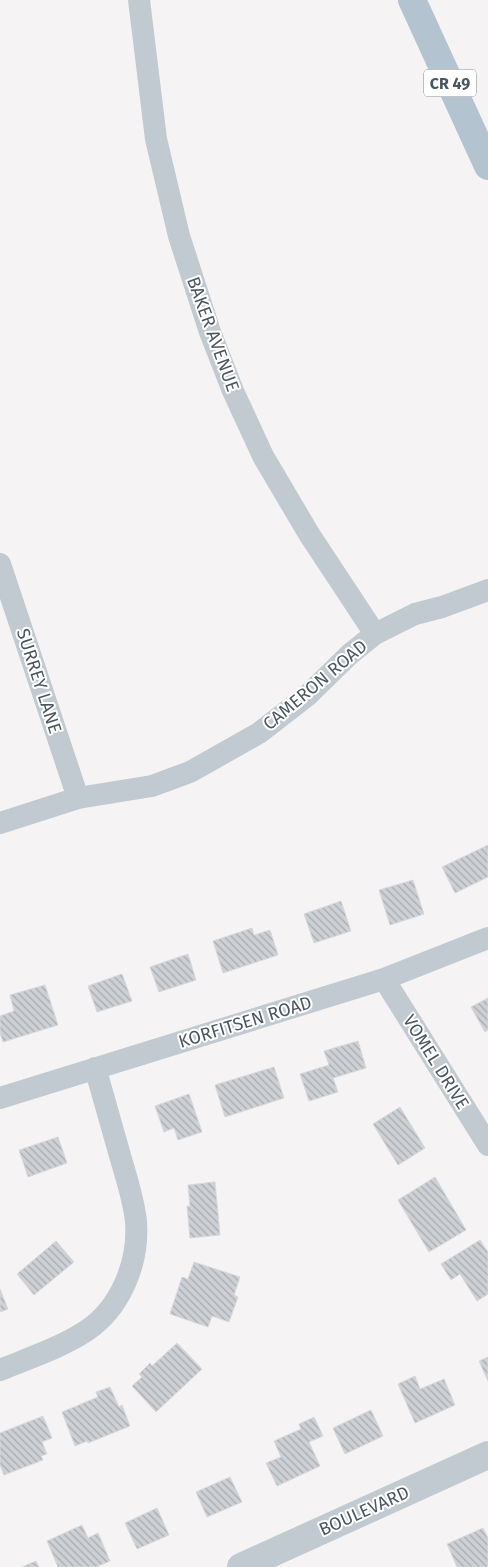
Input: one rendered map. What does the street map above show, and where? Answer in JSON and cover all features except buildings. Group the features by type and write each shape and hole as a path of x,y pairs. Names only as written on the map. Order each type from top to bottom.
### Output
{"main road":[{"name":"CR 49","path":"412,0 488,166"}],"street":[{"name":"BAKER AVENUE","path":"139,0 156,139 179,236 210,332 233,391 264,456 309,534 375,634"},
{"name":"SURREY LANE","path":"0,564 78,798"},
{"name":"CAMERON ROAD","path":"0,823 78,798 152,786 190,772 259,733 308,694 350,654 375,634 415,614 488,590"},
{"name":"KORFITSEN ROAD","path":"0,1098 384,979 488,938"},
{"name":"VOMEL DRIVE","path":"384,979 488,1145"},
{"path":"0,1370 68,1342 88,1330 107,1313 121,1293 130,1270 136,1223 132,1199 95,1068"},
{"name":"BOULEVARD","path":"241,1567 488,1455"}]}
